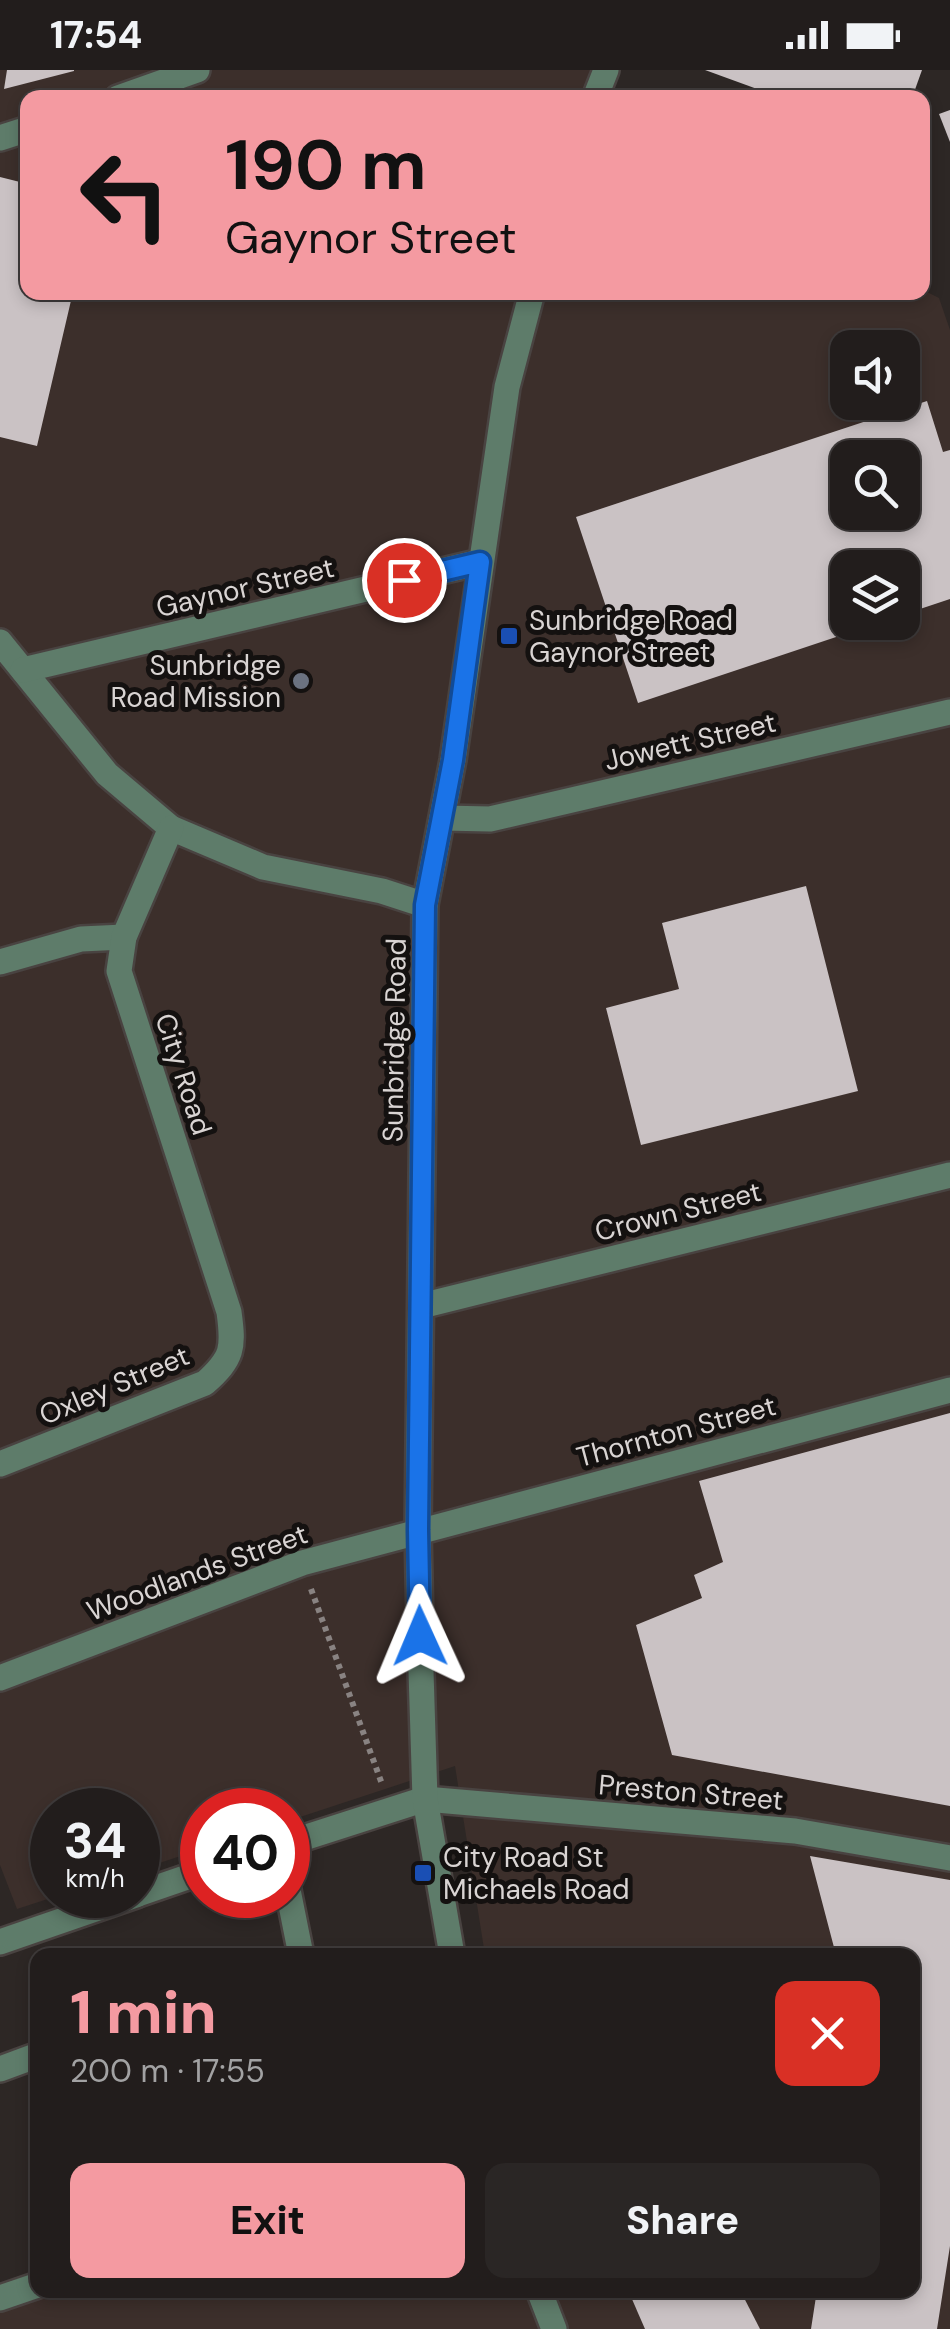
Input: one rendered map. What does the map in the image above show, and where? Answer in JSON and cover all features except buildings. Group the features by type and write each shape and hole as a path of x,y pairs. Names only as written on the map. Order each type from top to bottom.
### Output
{"street":[{"path":"141,90 197,70"},
{"name":"Sunbridge Road","path":"425,1799 418,1530 425,905 443,818 507,387 530,300"},
{"name":"Gaynor Street","path":"23,670 480,562"},
{"path":"0,642 106,774 171,828 263,866 382,891 425,905"},
{"name":"Jowett Street","path":"443,818 490,819 950,712"},
{"name":"City Road","path":"171,828 124,937 119,971 229,1312 233,1343"},
{"path":"0,962 81,939 124,937"},
{"name":"Crown Street","path":"421,1306 950,1175"},
{"name":"Oxley Street","path":"0,1464 205,1383 225,1366 233,1343"},
{"name":"Thornton Street","path":"418,1530 950,1390"},
{"name":"Woodlands Street","path":"0,1678 302,1563 418,1530"},
{"path":"310,1836 425,1799 451,1948"},
{"name":"Preston Street","path":"425,1799 795,1831 950,1858"},
{"path":"1,1940 67,1918"},
{"path":"293,1918 299,1948"},
{"path":"0,2069 30,2058"},
{"path":"0,2298 30,2288"},
{"path":"543,2298 554,2329"}],"path":[{"path":"302,1563 390,1809"}],"shaded area":[{"path":"0,70 610,70 610,90 20,90 20,300 930,300 930,294 939,298 950,330 950,2329 0,2329 0,2284 30,2273 30,2298 920,2298 920,1948 484,1948 455,1766 310,1814 310,1788 180,1788 180,1856 160,1863 160,1788 30,1788 30,1905 17,1909 0,1865"}],"place":[{"name":"Sunbridge Road Gaynor Street","path":"509,636"},
{"name":"Sunbridge Road Mission","path":"301,681"},
{"name":"City Road St Michaels Road","path":"423,1873"}],"route":[{"path":"404,580 480,562 453,760 425,905 420,1636"}]}
